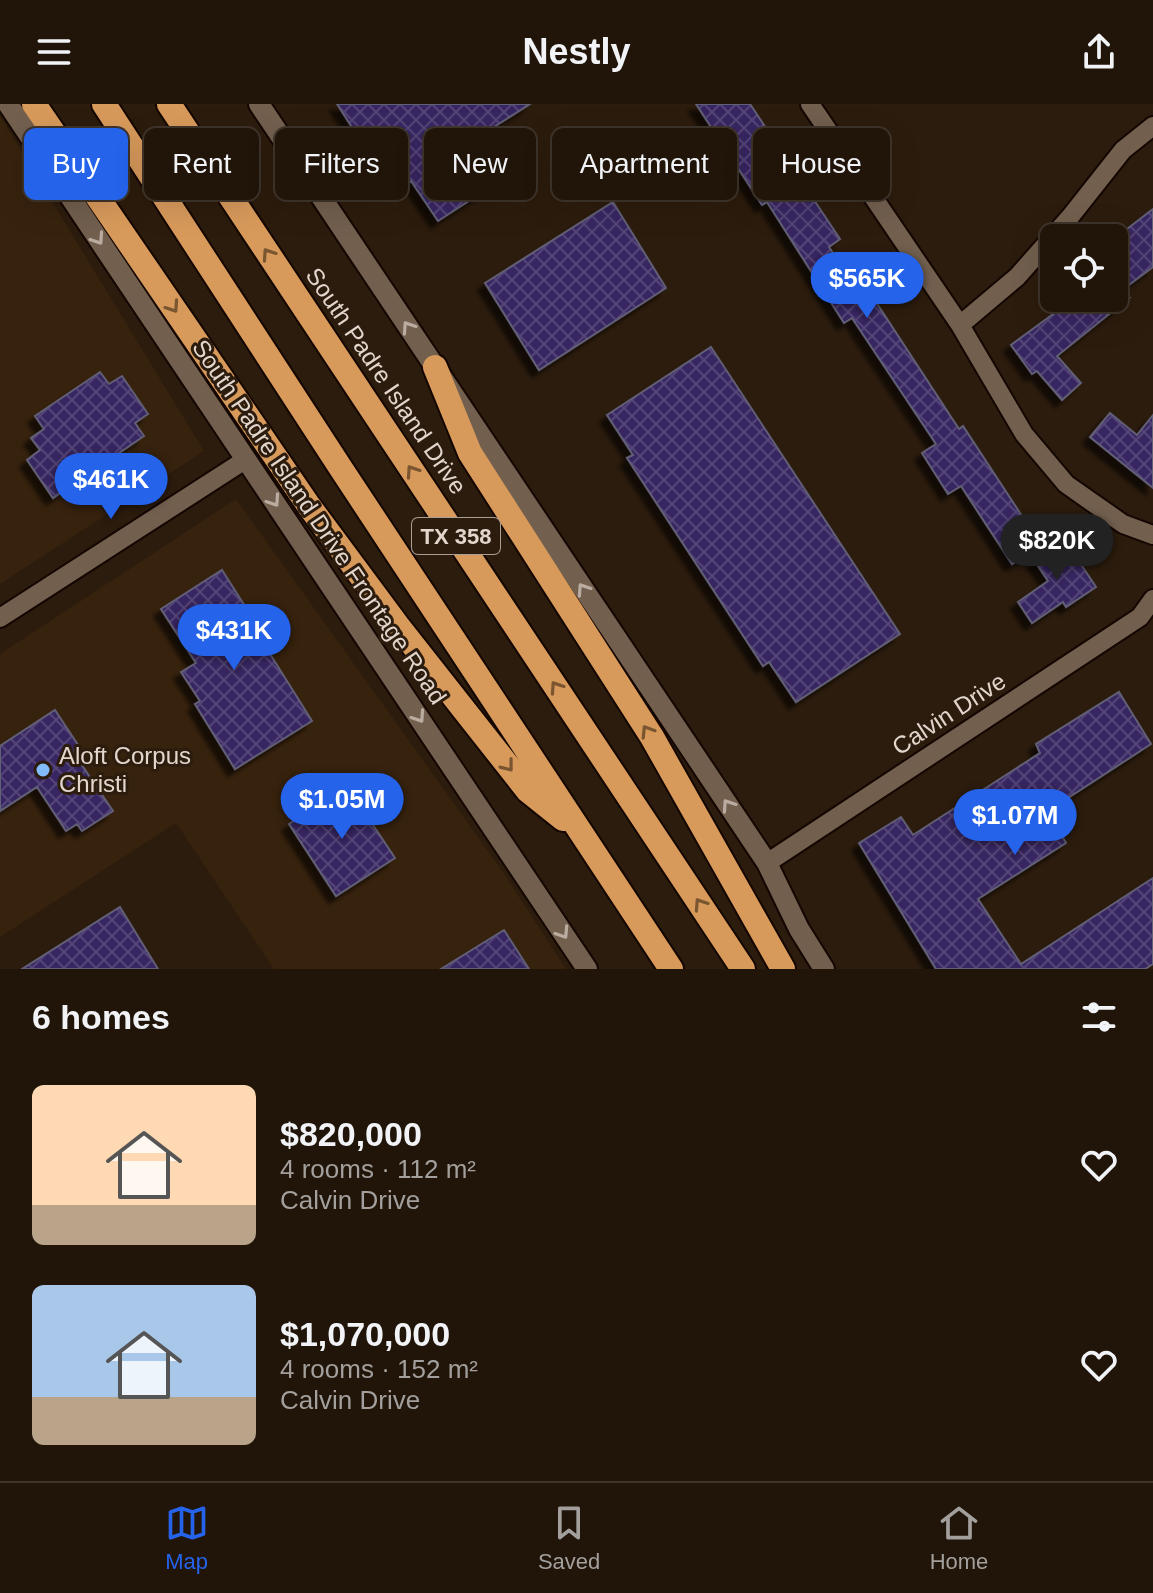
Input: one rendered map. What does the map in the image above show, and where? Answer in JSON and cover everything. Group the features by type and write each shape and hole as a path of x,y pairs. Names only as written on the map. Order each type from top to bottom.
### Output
{"highway":[{"path":"34,104 309,506 398,626 528,791 581,833"},
{"name":"TX 358","path":"104,104 671,969"},
{"name":"South Padre Island Drive","path":"169,104 743,969"},
{"path":"435,367 470,453 652,737 783,969"}],"main road":[{"name":"South Padre Island Drive Frontage Road","path":"8,104 587,969"},
{"path":"259,104 767,863 799,929 824,969"}],"street":[{"path":"810,104 960,325 1024,434 1066,484 1123,524 1153,535"},
{"path":"960,325 1017,277 1123,150 1153,126"},
{"path":"0,618 245,460"},
{"name":"Calvin Drive","path":"767,863 1140,617 1153,599"}],"shaded area":[{"path":"0,116 24,155 24,200 51,200 204,451 0,584"},
{"path":"236,499 503,872 566,969 274,969 176,823 0,937 0,654"}],"building":[{"path":"337,104 530,104 492,128 424,128 424,200 470,200 438,221 411,181 408,183 408,128 352,128"},
{"path":"696,104 750,104 766,128 753,128 753,191 737,167 737,128 712,128"},
{"path":"759,200 814,200 840,239 829,247 852,283 864,275 881,299 876,302 959,429 963,426 1041,545 1012,564 961,486 948,494 922,453 936,444 852,318 844,323 767,202 762,205"},
{"path":"613,202 666,288 539,370 485,283"},
{"path":"1153,209 1153,267 1128,286 1128,228"},
{"path":"1056,312 1112,312 1057,356 1081,383 1062,400 1037,371 1032,374 1011,345"},
{"path":"711,347 900,634 796,702 769,662 763,666 627,458 633,455 607,415"},
{"path":"100,372 109,384 122,376 148,414 135,423 144,436 53,498 27,460 40,450 31,438 44,429 35,416"},
{"path":"1110,413 1137,435 1153,415 1153,488 1090,437"},
{"path":"1064,539 1096,587 1066,607 1063,602 1032,623 1018,602 1048,581 1034,560"},
{"path":"222,570 312,721 235,769 195,704 200,701 181,672 196,663 161,609"},
{"path":"1119,692 1151,744 1048,811 1066,843 978,899 1021,964 1153,878 1153,964 1145,969 936,969 859,843 901,817 913,835 1040,753 1036,744"},
{"name":"Aloft Corpus Christi","path":"55,710 80,748 73,752 113,811 82,831 77,824 66,831 37,787 0,811 0,746"},
{"path":"347,786 395,858 336,896 289,824"},
{"path":"120,907 158,969 22,969"},
{"path":"504,930 529,969 441,969"}],"place":[{"name":"Aloft Corpus Christi","path":"43,770"}]}
